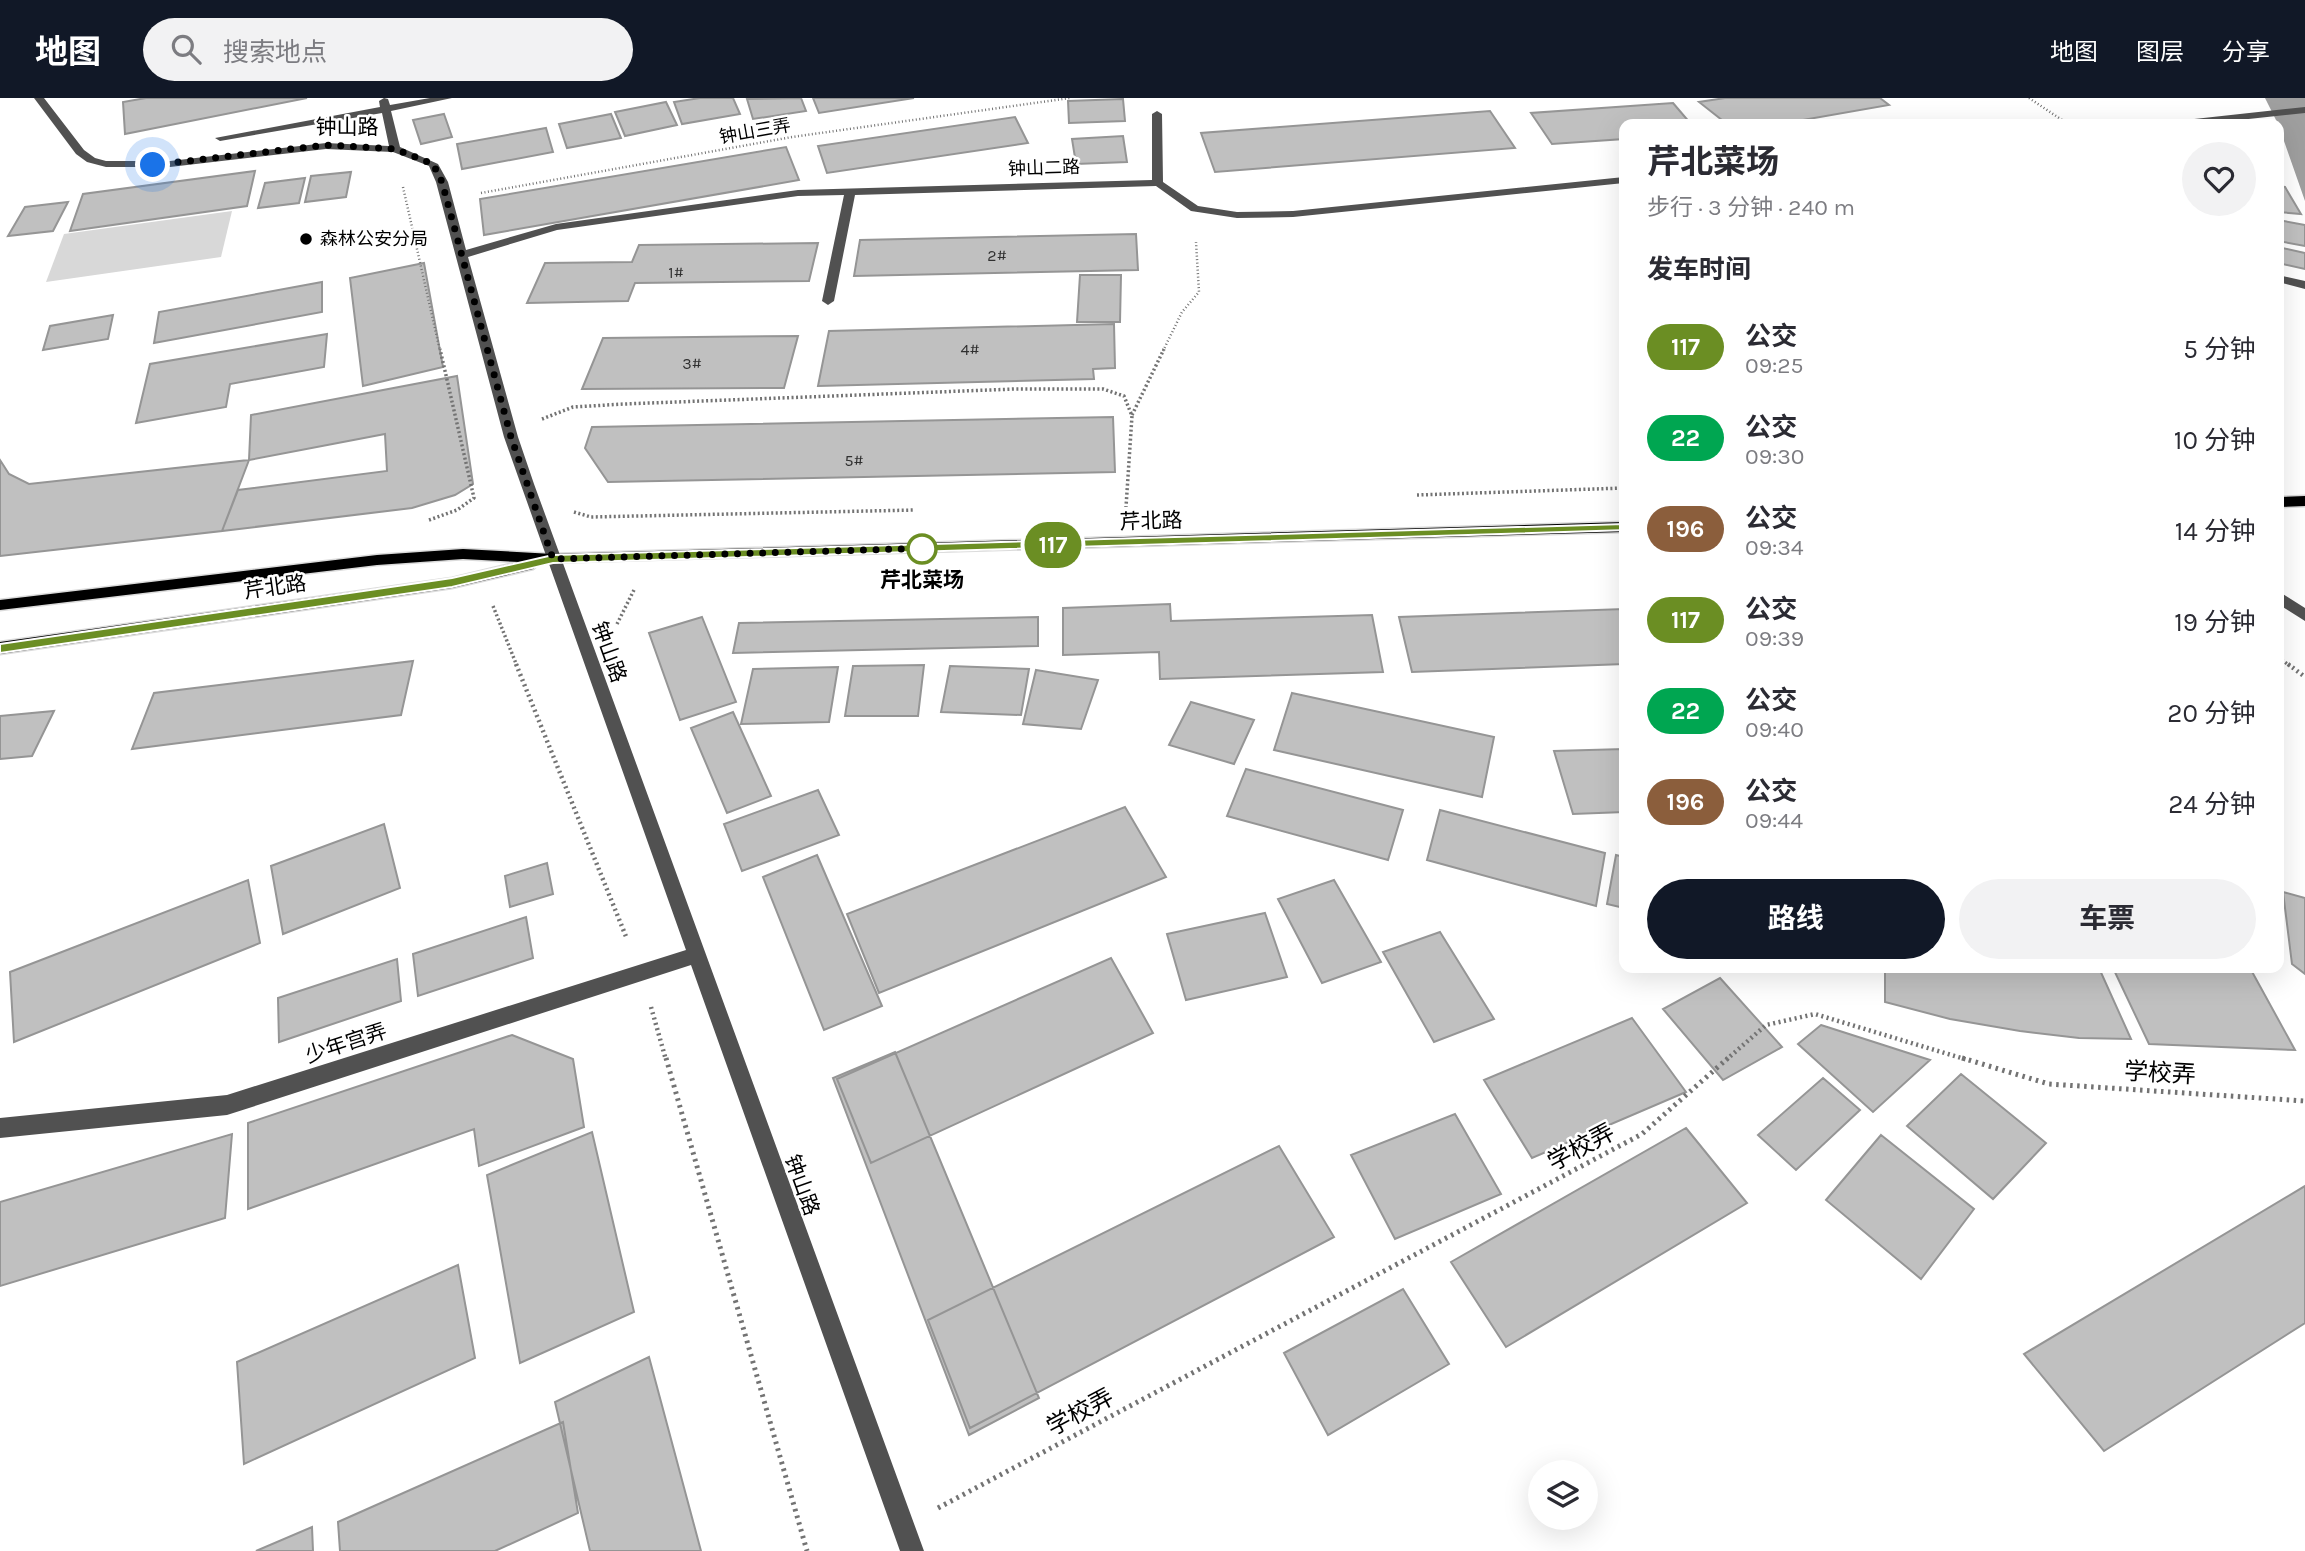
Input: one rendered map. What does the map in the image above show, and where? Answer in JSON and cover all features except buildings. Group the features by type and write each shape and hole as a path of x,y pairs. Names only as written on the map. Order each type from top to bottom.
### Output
{"main road":[{"path":"2284,502 2305,501"},
{"name":"芹北路","path":"0,605 377,560 463,554 553,559 1619,527"},
{"name":"芹北路","path":"0,648 452,583 553,559"}],"street":[{"name":"钟山路","path":"39,98 80,152 91,160 106,164 170,164 326,145 395,149 433,164 446,198 511,437 553,559 912,1551"},
{"path":"220,138 384,104 447,98"},
{"path":"384,104 395,149"},
{"path":"2222,119 2305,110"},
{"path":"1157,114 1158,183 1195,209 1237,215 1293,214 1619,181"},
{"name":"钟山二路","path":"461,255 556,227 764,197 850,191 1158,183"},
{"path":"828,301 850,191"},
{"path":"2284,280 2305,285"},
{"path":"2284,600 2305,616"},
{"name":"少年宫弄","path":"0,1128 227,1105 696,955"}],"path":[{"name":"钟山三弄","path":"446,198 792,137 1070,98"},
{"path":"2029,98 2060,119"},
{"path":"395,149 474,498 457,510 420,523"},
{"path":"1124,543 1132,416 1182,312 1199,292 1195,209"},
{"path":"511,437 548,416 573,407 1015,389 1103,389 1124,396 1132,416"},
{"path":"1416,495 1619,488"},
{"path":"1114,505 1140,504"},
{"path":"566,509 592,517 928,510"},
{"path":"489,596 641,973 807,1551"},
{"path":"2284,661 2305,677"},
{"name":"学校弄","path":"903,1526 1642,1134 1766,1025 1815,1014 2049,1084 2305,1101"}],"shaded area":[{"path":"2265,98 2305,98 2305,201 2284,141 2284,119 2276,119"},
{"path":"232,211 221,257 46,282 64,234"}],"bus line":[{"name":"117","path":"0,648 452,583 553,559 1619,527"}],"place":[{"name":"森林公安分局","path":"306,239"},
{"name":"芹北菜场","path":"922,549"}],"route":[{"path":"153,165 326,145 395,149 433,164 442,182 511,437 553,559 934,548 922,549"}]}
